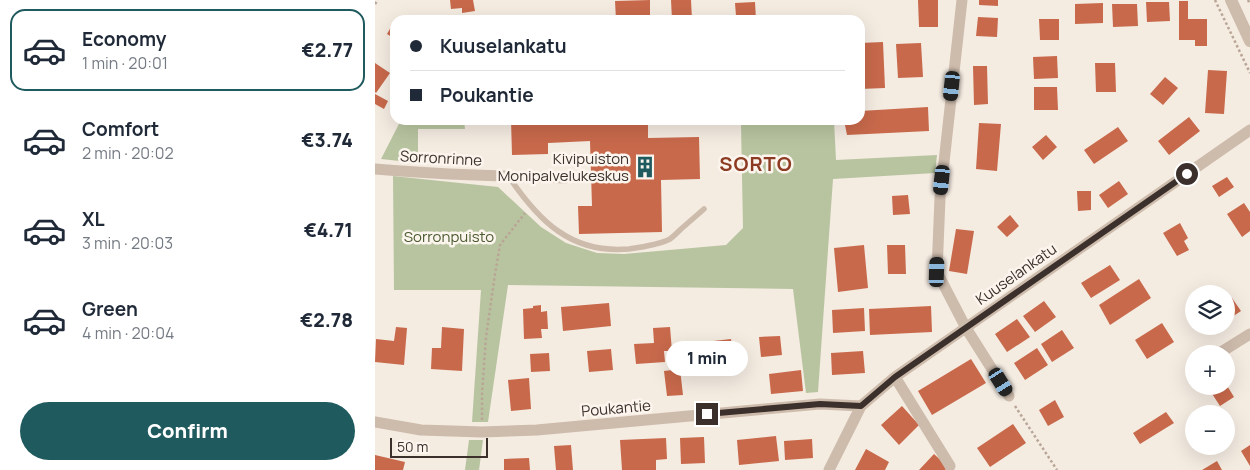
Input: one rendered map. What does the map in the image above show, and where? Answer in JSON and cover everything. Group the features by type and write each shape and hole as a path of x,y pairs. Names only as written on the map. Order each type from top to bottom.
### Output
{"street":[{"path":"962,0 940,198 937,272 966,328 1009,396"},
{"path":"1231,0 1250,41"},
{"name":"Kuuselankatu","path":"829,470 861,406 895,377 1250,130"},
{"name":"Sorronrinne","path":"375,169 403,172 565,178"},
{"path":"1232,345 1250,334"},
{"path":"895,377 950,466"},
{"name":"Poukantie","path":"375,422 421,430 482,432 537,430 820,404 861,406"}],"lane":[{"path":"509,176 525,200 545,222 569,238 596,248 623,249 647,247 670,238 705,209"}],"path":[{"path":"375,4 378,0"},
{"path":"1215,0 1250,73"},
{"path":"1248,0 1250,4"},
{"path":"482,432 482,394 486,337 500,245 531,206"},
{"path":"1009,396 1057,470"}],"green space":[{"path":"398,125 465,125 465,129 418,129 418,163 381,159"},
{"name":"Sorronpuisto","path":"741,125 834,125 836,160 937,155 935,173 833,179 818,392 806,393 793,289 508,285 488,422 472,422 481,290 394,290 393,176 498,187 541,227 566,243 597,253 624,254 726,245 743,228"},
{"path":"469,440 483,440 479,470 465,470"}],"building":[{"path":"450,0 473,0 475,11 462,13 462,8 451,9"},
{"path":"650,0 650,15 616,15 615,1"},
{"path":"671,0 691,0 692,15 672,15"},
{"path":"918,0 938,0 938,27 919,27"},
{"path":"979,0 998,0 998,6 979,5"},
{"path":"1179,1 1188,1 1188,19 1207,19 1207,46 1195,46 1195,40 1179,40"},
{"path":"755,2 756,15 736,15 735,3"},
{"path":"1146,2 1169,2 1170,21 1147,22"},
{"path":"1103,3 1103,23 1075,24 1075,4"},
{"path":"1112,4 1137,4 1138,26 1113,27"},
{"path":"978,17 998,18 997,37 976,36"},
{"path":"1039,19 1059,19 1059,40 1040,40"},
{"path":"883,42 885,88 865,89 865,43"},
{"path":"921,43 923,77 898,78 896,44"},
{"path":"1057,56 1058,78 1034,79 1033,57"},
{"path":"375,63 390,73 376,93 375,92"},
{"path":"1095,63 1115,63 1116,92 1096,92"},
{"path":"973,66 987,66 988,104 974,105"},
{"path":"1208,70 1227,71 1224,114 1205,113"},
{"path":"1165,77 1178,88 1163,105 1150,94"},
{"path":"1034,87 1057,87 1058,110 1034,110"},
{"path":"375,94 388,101 384,109 375,104"},
{"path":"928,107 929,131 847,135 845,125 865,125 865,111"},
{"path":"1189,117 1200,131 1169,155 1158,141"},
{"path":"979,123 1001,124 997,171 976,169"},
{"name":"Kivipuiston Monipalvelukeskus","path":"511,125 648,125 648,138 699,137 700,179 661,180 662,232 579,234 578,206 592,206 590,141 548,143 548,154 512,155"},
{"path":"1118,127 1128,141 1094,164 1084,150"},
{"path":"1046,135 1057,147 1043,160 1032,147"},
{"path":"1227,177 1234,187 1219,197 1212,186"},
{"path":"1119,181 1128,194 1108,208 1099,195"},
{"path":"1077,191 1091,191 1091,210 1078,211"},
{"path":"908,195 910,214 893,215 892,196"},
{"path":"1244,203 1250,212 1250,231 1242,237 1227,214"},
{"path":"1010,215 1019,226 1007,237 997,227"},
{"path":"1180,223 1188,238 1184,241 1189,250 1177,256 1163,233"},
{"path":"956,229 974,231 967,274 949,271"},
{"path":"864,245 868,288 838,292 834,248"},
{"path":"887,245 905,245 906,274 888,274"},
{"path":"1110,265 1120,280 1091,298 1081,283"},
{"path":"1139,279 1151,298 1110,325 1099,305"},
{"path":"1044,301 1056,317 1035,332 1023,316"},
{"path":"1235,302 1241,311 1235,315"},
{"path":"609,303 611,326 563,331 561,307"},
{"path":"541,305 541,312 547,311 548,329 541,329 542,338 524,339 523,309"},
{"path":"931,306 932,332 870,335 869,309"},
{"path":"864,308 865,331 833,333 832,310"},
{"path":"1017,319 1030,337 1007,352 995,334"},
{"path":"1162,323 1174,342 1147,359 1135,340"},
{"path":"396,327 407,328 404,365 375,362 376,339 394,341"},
{"path":"442,327 464,329 462,371 431,369 432,348 441,348"},
{"path":"670,327 672,351 664,351 665,362 636,364 634,344 654,343 653,328"},
{"path":"1062,330 1074,348 1052,362 1041,344"},
{"path":"780,336 782,355 761,357 759,337"},
{"path":"731,339 733,357 698,361 696,343"},
{"path":"1037,348 1048,365 1025,380 1014,363"},
{"path":"611,349 613,370 589,372 587,351"},
{"path":"863,351 865,373 832,375 831,353"},
{"path":"549,353 550,371 531,372 530,354"},
{"path":"971,359 986,383 932,415 918,391"},
{"path":"680,369 683,395 667,396 664,371"},
{"path":"801,370 803,391 771,394 769,374"},
{"path":"529,378 531,409 511,411 508,380"},
{"path":"1213,395 1233,395 1234,397 1219,405"},
{"path":"1055,400 1064,417 1048,426 1039,410"},
{"path":"902,406 919,425 899,445 881,425"},
{"path":"1166,412 1174,423 1140,444 1133,433"},
{"path":"1013,424 1026,443 990,467 977,448"},
{"path":"776,436 779,461 739,465 737,440"},
{"path":"704,437 705,463 681,464 680,438"},
{"path":"666,438 667,459 656,460 656,470 622,470 620,440"},
{"path":"812,439 813,458 785,460 784,441"},
{"path":"571,445 573,470 556,470 554,446"},
{"path":"1250,445 1250,466 1241,451"},
{"path":"866,449 889,462 885,470 855,470"},
{"path":"934,454 948,467 945,470 919,470"},
{"path":"375,455 405,462 403,470 375,470"},
{"path":"529,458 530,470 504,470 504,459"},
{"path":"1217,461 1222,470 1202,470"}],"place":[{"name":"Kivipuiston Monipalvelukeskus","path":"645,167"}],"district":[{"name":"SORTO","path":"756,163"}],"route":[{"path":"707,414 820,404 861,406 895,377 1187,174"}]}
